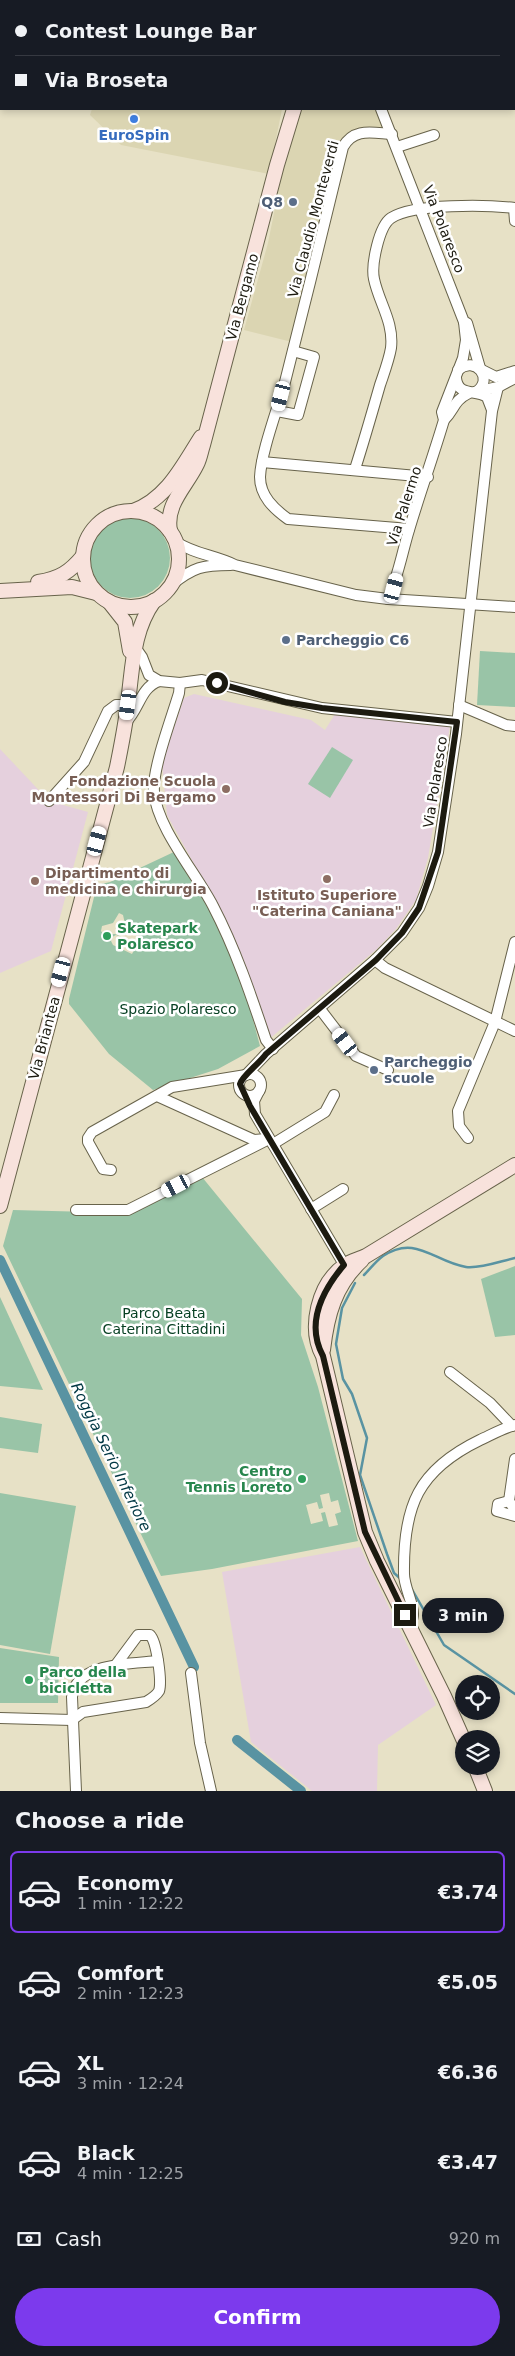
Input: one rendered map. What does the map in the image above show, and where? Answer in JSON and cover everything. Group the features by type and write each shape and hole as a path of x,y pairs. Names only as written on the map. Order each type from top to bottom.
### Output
{"main road":[{"name":"Via Bergamo","path":"277,165 286,110"},
{"name":"Via Bergamo","path":"173,536 169,520 171,508 198,464 277,165 294,110"},
{"name":"Via Bergamo","path":"133,511 148,506 163,492 207,428"},
{"path":"133,511 156,518 173,536 179,562 171,585 154,601 143,618 132,664 127,629 119,612 110,602 96,592 87,578 83,556 87,540 96,526 111,515 133,511"},
{"path":"0,586 53,580 70,571 83,556"},
{"path":"0,591 72,587 96,592"},
{"path":"110,602 134,607 154,601"},
{"name":"Via Briantea","path":"0,1206 117,767 126,722 132,664"},
{"path":"459,1730 365,1532 323,1356 318,1347 316,1329 318,1304 331,1280 366,1256 515,1165"},
{"path":"323,1356 332,1303 348,1269"},
{"path":"478,1775 484,1791"}],"street":[{"name":"Via Polaresco","path":"381,110 422,210 464,322 465,349 457,374"},
{"name":"Via Claudio Monteverdi","path":"392,134 354,134 348,138 344,147 277,411 262,462 260,479 266,498 276,511 288,519 409,529"},
{"path":"397,147 434,135"},
{"path":"355,469 391,349 391,327 374,278 376,249 389,219 422,210 501,205 515,208 515,221"},
{"name":"Via Polaresco","path":"464,322 467,323 470,331 481,369"},
{"path":"277,411 298,415 314,357 292,351"},
{"path":"492,411 487,397 460,389 457,374 468,364 496,377 515,371"},
{"path":"472,392 483,384 484,374 481,369"},
{"name":"Via Palermo","path":"444,420 442,412 457,374"},
{"path":"472,392 498,387 515,378"},
{"name":"Via Polaresco","path":"241,1089 240,1082 273,1048 376,960 402,933 419,908 428,886 438,852 457,722 492,411 498,387"},
{"name":"Via Palermo","path":"388,600 394,588 409,529 428,477 444,420 450,414 457,400 472,392"},
{"path":"262,462 428,477"},
{"path":"173,536 192,551 218,557 235,565 356,595 388,600 515,607"},
{"path":"171,585 194,568 205,565 235,565"},
{"path":"135,647 150,675 160,681 180,683 202,680 232,686 285,702 322,708 457,722"},
{"path":"126,722 135,712 145,690 160,681"},
{"path":"180,683 179,693 153,777 156,804 163,822 213,906 245,980 266,1040 273,1048"},
{"path":"49,801 84,762 108,711 116,705 128,705"},
{"path":"459,705 506,725 515,726"},
{"path":"468,1138 459,1126 458,1111 495,1022 515,942"},
{"path":"376,960 385,968 515,1031"},
{"path":"320,1009 356,1056 388,1070"},
{"path":"255,1114 254,1101 260,1087 259,1070 263,1058"},
{"path":"111,1170 103,1169 88,1142 90,1135 172,1087 226,1077 255,1075 260,1087"},
{"path":"226,1077 235,1082 246,1094 252,1095 260,1087"},
{"path":"241,1089 348,1269"},
{"path":"76,1210 128,1210 271,1142 325,1112 334,1095"},
{"path":"156,1096 254,1140 271,1142"},
{"path":"311,1209 343,1189"},
{"path":"410,1626 414,1614 405,1587 404,1572 407,1522 417,1494 425,1480 454,1453 514,1425 490,1403 450,1372"},
{"path":"515,1459 512,1506 498,1504 497,1512 515,1516"},
{"path":"0,1718 72,1720 83,1712 150,1700 155,1696 160,1684 153,1638 146,1634 141,1634 115,1666"},
{"path":"76,1791 72,1720 73,1689 80,1678 90,1672 115,1666 158,1661"},
{"path":"191,1673 200,1743 211,1791"}],"shaded area":[{"path":"92,110 282,110 269,174 121,145 90,115"},
{"path":"302,110 379,110 387,130 355,131 346,134 341,147 292,342 244,330 268,243 284,163"},
{"name":"Istituto Superiore \"Caterina Caniana\"","path":"194,694 311,720 325,730 335,714 450,726 428,858 416,900 396,929 377,949 268,1040 216,904 167,815 162,763 184,698"},
{"name":"Dipartimento di medicina e chirurgia","path":"0,749 49,801 88,812 51,951 0,973"},
{"path":"360,1547 436,1705 378,1745 377,1791 312,1791 251,1742 222,1572"}],"green space":[{"path":"130,518 145,521 158,530 167,543 170,558 167,573 158,586 145,595 130,598 115,595 102,586 93,573 90,558 93,543 102,530 115,521"},
{"path":"480,651 515,653 515,707 477,705"},
{"path":"332,747 353,760 330,798 308,784"},
{"name":"Spazio Polaresco","path":"176,851 207,904 243,982 260,1046 218,1069 153,1090 109,1054 69,1004 69,999 97,885 110,882","holes":["119,913 123,915 126,928 141,937 132,954 113,945 111,941 112,937 116,935 127,940 128,944 130,941 115,934 104,935 101,931 102,926 113,923"]},
{"name":"Parco Beata Caterina Cittadini","path":"202,1177 302,1299 301,1335 318,1387 358,1541 212,1569 161,1576 3,1246 13,1210 130,1213","holes":["329,1493 331,1502 338,1500 341,1512 335,1514 338,1525 329,1527 325,1512 321,1513 323,1521 311,1524 306,1505 317,1502 319,1509 323,1508 320,1495"]},
{"path":"515,1266 515,1335 495,1337 481,1279"},
{"path":"0,1297 43,1390 0,1386"},
{"path":"0,1417 42,1424 38,1453 0,1448"},
{"path":"0,1493 76,1506 50,1654 0,1645"},
{"name":"Parco della bicicletta","path":"0,1648 59,1657 58,1703 0,1703"}],"waterway":[{"path":"364,1275 383,1256 395,1250 405,1248 425,1251 466,1267 484,1266 515,1258"},
{"name":"Roggia Serio Inferiore","path":"0,1260 194,1667"},
{"path":"355,1283 342,1308 336,1344 343,1379 352,1394 367,1438 360,1475 394,1573 402,1580"},
{"path":"410,1586 444,1645 515,1694"},
{"path":"237,1740 301,1791"}],"place":[{"name":"EuroSpin","path":"134,119"},
{"name":"Q8","path":"293,202"},
{"name":"Parcheggio C6","path":"286,640"},
{"name":"Fondazione Scuola Montessori Di Bergamo","path":"226,789"},
{"name":"Istituto Superiore \"Caterina Caniana\"","path":"327,879"},
{"name":"Dipartimento di medicina e chirurgia","path":"35,881"},
{"name":"Skatepark Polaresco","path":"107,936"},
{"name":"Parcheggio scuole","path":"374,1070"},
{"name":"Centro Tennis Loreto","path":"302,1479"},
{"name":"Parco della bicicletta","path":"29,1680"}],"route":[{"path":"217,683 285,702 322,708 457,722 438,852 419,908 402,933 376,960 266,1054 258,1065 243,1076 240,1082 241,1089 250,1106 344,1265 331,1280 318,1304 316,1315 318,1347 323,1356 365,1532 377,1561 405,1615"}]}
